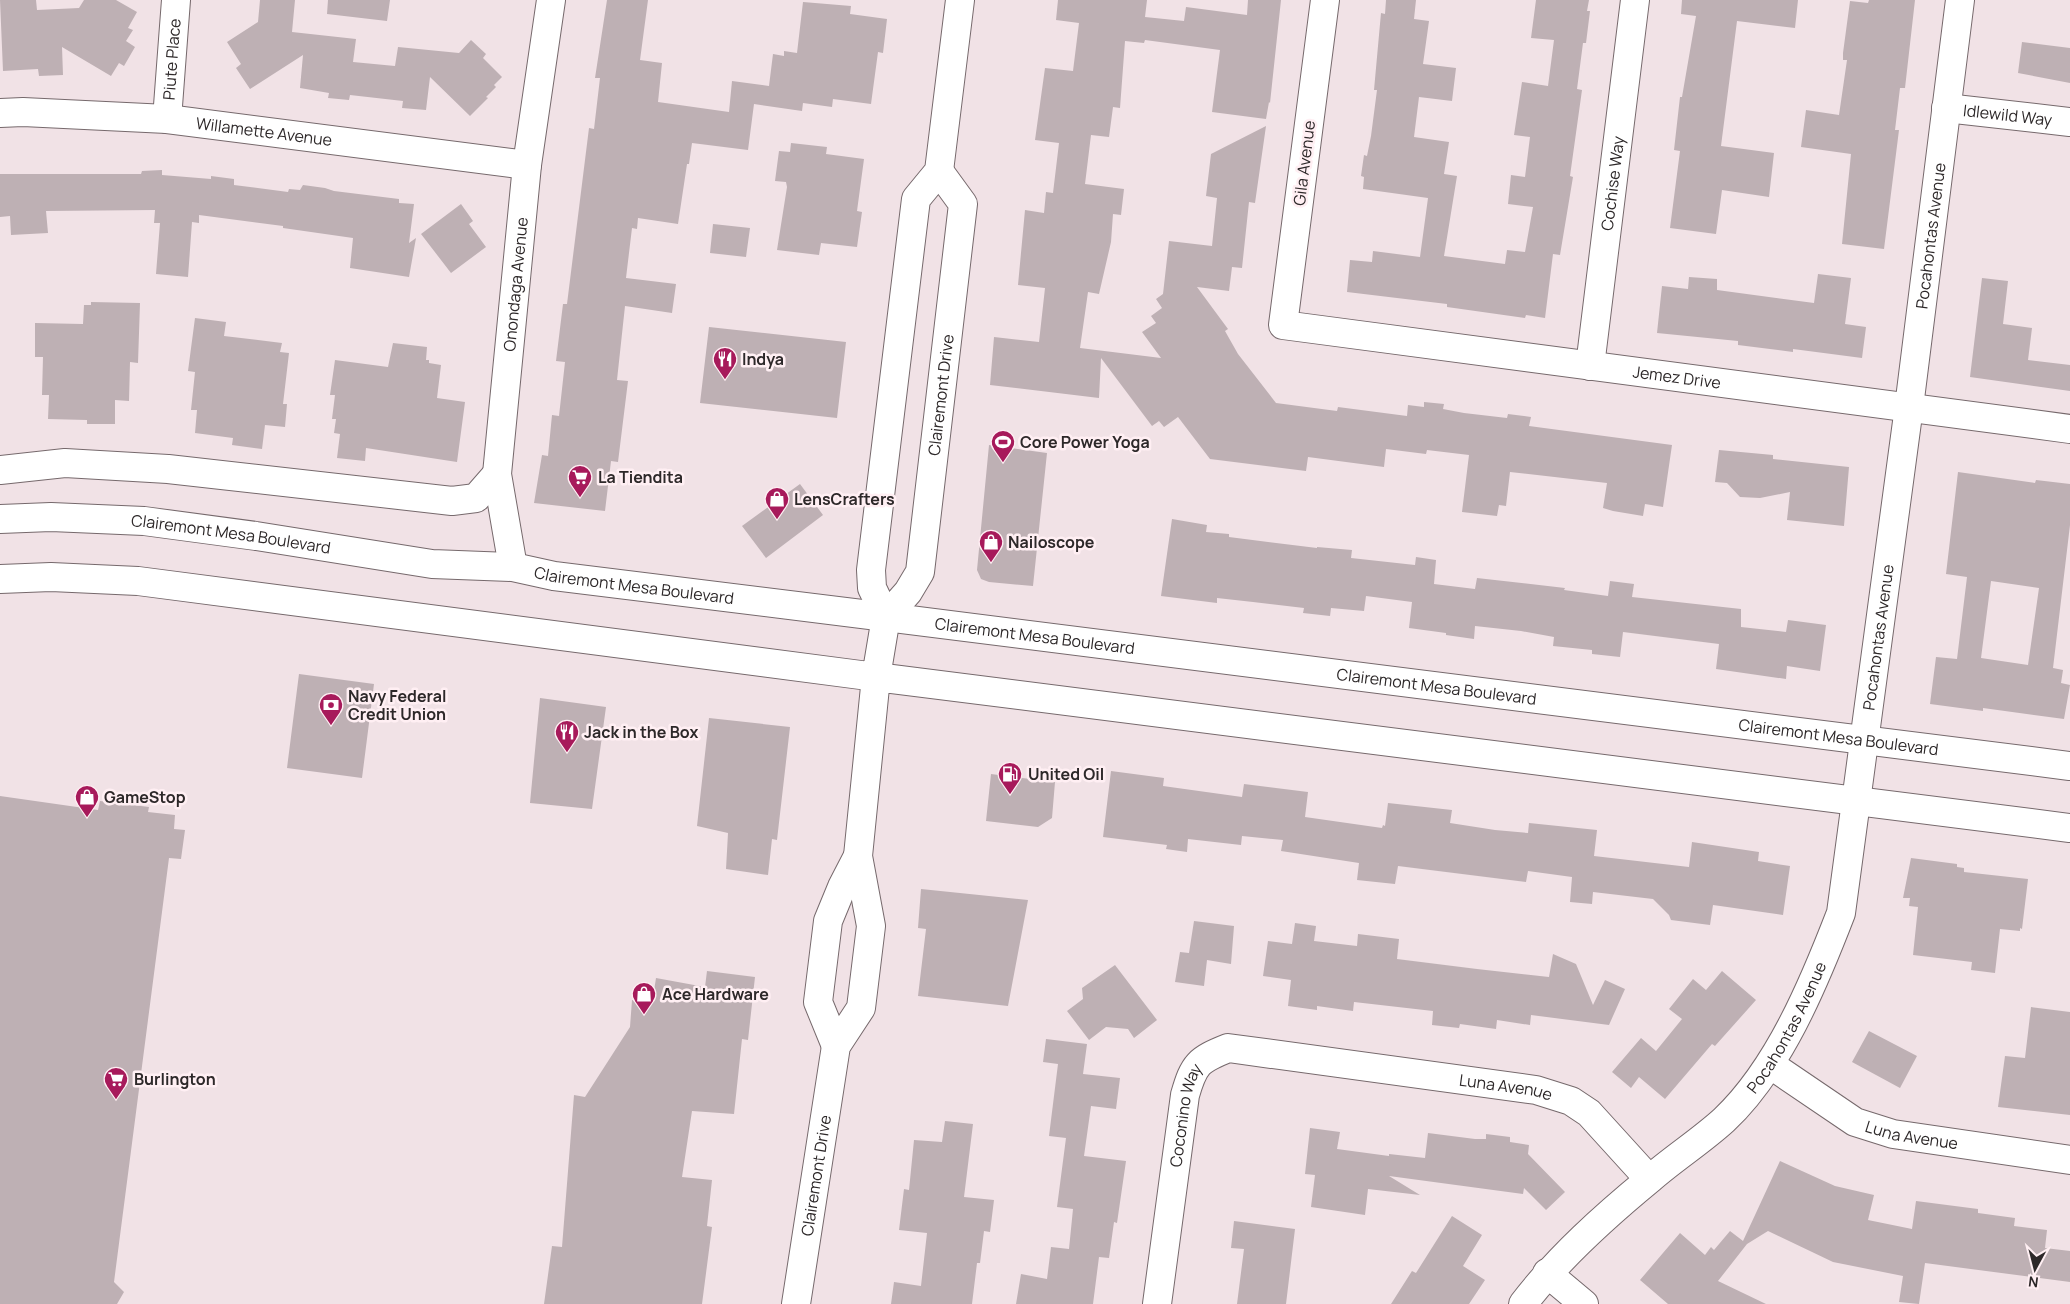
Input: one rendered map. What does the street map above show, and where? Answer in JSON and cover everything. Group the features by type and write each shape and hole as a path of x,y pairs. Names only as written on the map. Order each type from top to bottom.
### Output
{"main road":[{"name":"Piute Place","path":"166,119 176,0"},
{"name":"Onondaga Avenue","path":"514,567 498,474 527,165 551,0"},
{"path":"886,617 872,588 871,570 916,199 939,171 960,0"},
{"name":"Gila Avenue","path":"1283,326 1324,0"},
{"name":"Cochise Way","path":"1590,366 1635,0"},
{"name":"Pocahontas Avenue","path":"1523,1304 1547,1273 1649,1179 1725,1120 1771,1065 1824,957 1841,913 1858,800 1960,0"},
{"name":"Idlewild Way","path":"1946,108 2070,122"},
{"name":"Willamette Avenue","path":"0,113 23,112 166,119 527,165"},
{"name":"Clairemont Drive","path":"796,1304 836,1046 861,1008 871,926 858,856 876,677 886,617 908,592 920,572 964,204 939,171"},
{"name":"Jemez Drive","path":"1283,326 2070,429"},
{"path":"0,470 65,463 168,469 452,501 476,498 498,474"},
{"name":"Clairemont Mesa Boulevard","path":"0,519 51,517 144,521 256,536 432,564 514,567 554,576 2070,766"},
{"path":"0,579 51,577 138,581 876,677 2070,828"},
{"name":"Clairemont Drive","path":"836,1046 818,1002 828,921 842,887 858,856"},
{"name":"Coconino Way","path":"1157,1304 1185,1095 1192,1074 1204,1057 1228,1048 1329,1062"},
{"name":"Luna Avenue","path":"1329,1062 1536,1090 1571,1101 1589,1113 1649,1179"},
{"name":"Luna Avenue","path":"1771,1065 1855,1122 1893,1134 2070,1160"},
{"path":"1547,1273 1584,1304"}],"building":[{"path":"0,0 36,0 37,10 79,8 84,0 116,0 137,12 128,28 133,30 126,41 135,47 124,66 119,63 111,76 62,47 63,75 39,76 38,69 3,71"},
{"path":"260,0 295,0 292,32 356,39 353,62 395,66 398,47 459,53 471,40 486,54 483,58 502,77 494,85 496,87 486,97 488,98 470,116 430,77 426,110 402,108 403,101 350,95 349,100 328,98 329,93 300,88 303,55 250,89 236,68 241,64 227,42 258,22"},
{"path":"328,0 390,0 387,21 327,14"},
{"path":"607,0 648,0 640,60 662,63 658,102 729,112 732,81 769,86 773,54 784,56 784,51 797,53 803,2 851,6 850,14 887,19 883,53 878,52 871,104 833,99 832,107 803,103 802,111 754,104 748,150 692,143 678,224 638,218 637,229 632,228 626,278 676,284 672,313 625,306 617,380 628,381 618,462 611,461 605,511 534,503 542,455 548,456 552,415 559,416 565,362 556,361 563,304 567,304 589,128 594,129 600,78 595,78"},
{"path":"1058,0 1147,0 1145,17 1184,21 1186,7 1247,15 1248,0 1281,0 1270,103 1266,119 1212,112 1220,50 1145,40 1144,43 1125,41 1120,108 1113,107 1109,137 1091,135 1085,184 1124,189 1121,215 1113,214 1111,242 1099,294 1088,292 1080,348 1161,358 1142,332 1156,323 1151,316 1162,308 1156,299 1163,294 1169,241 1212,246 1217,198 1206,196 1211,154 1266,126 1255,203 1249,202 1242,268 1232,267 1229,291 1197,287 1228,329 1225,331 1238,354 1276,403 1337,411 1338,407 1407,416 1408,405 1424,407 1424,402 1444,404 1443,409 1464,413 1507,418 1508,414 1531,417 1529,426 1672,445 1663,507 1645,504 1643,516 1613,511 1603,508 1607,483 1510,472 1506,506 1499,505 1497,516 1462,512 1469,455 1427,450 1426,454 1386,449 1384,467 1308,457 1306,471 1210,459 1178,417 1164,427 1159,421 1152,426 1101,358 1099,398 990,385 994,337 1039,342 1045,288 1018,285 1025,210 1044,213 1046,192 1053,193 1059,143 1035,140 1045,68 1073,71 1079,23 1056,20"},
{"path":"1386,0 1416,0 1414,19 1429,21 1423,64 1456,68 1452,101 1419,97 1414,137 1449,142 1444,174 1457,176 1444,256 1505,264 1507,250 1525,252 1533,207 1508,204 1511,175 1525,177 1530,137 1514,135 1522,82 1548,86 1554,40 1531,38 1536,0 1589,0 1587,11 1590,11 1586,43 1583,43 1577,89 1582,90 1570,176 1573,177 1560,255 1553,254 1545,318 1526,315 1525,318 1447,307 1447,304 1347,292 1350,260 1372,262 1373,251 1420,257 1428,198 1363,189 1364,177 1361,176 1364,155 1367,156 1371,136 1377,90 1374,90 1381,13 1385,14"},
{"path":"1682,0 1798,0 1795,28 1737,21 1721,146 1774,153 1769,197 1722,190 1716,234 1670,228 1680,151 1674,150 1680,97 1682,97 1696,16 1681,14"},
{"path":"1869,0 1915,0 1905,88 1900,88 1895,130 1899,130 1884,249 1842,244 1851,154 1801,147 1806,110 1839,115 1847,60 1843,60 1843,53 1850,1 1868,3"},
{"path":"2022,42 2070,48 2070,83 2018,73"},
{"path":"791,143 827,147 826,154 864,159 857,211 862,212 857,247 821,243 819,255 777,250 787,187 786,182 775,181 779,151 790,152"},
{"path":"162,170 162,175 211,179 211,176 234,179 234,185 288,192 289,189 300,190 303,185 399,199 399,203 414,204 409,243 416,238 409,277 350,268 353,238 283,228 283,226 199,215 199,223 192,222 188,277 156,274 160,223 154,223 155,210 46,211 48,233 11,235 10,216 0,217 0,174 141,174 142,171"},
{"path":"461,204 473,221 469,224 486,247 451,273 421,234"},
{"path":"713,224 750,228 746,257 710,253"},
{"path":"1818,274 1851,278 1845,324 1866,327 1862,358 1793,349 1793,352 1738,345 1738,341 1657,333 1662,286 1688,289 1689,277 1717,279 1717,290 1814,303"},
{"path":"1982,278 2008,281 2003,324 2032,328 2028,360 2070,365 2070,391 1970,377"},
{"path":"91,302 140,303 138,363 130,362 129,401 115,400 115,424 87,424 87,420 48,419 49,395 42,395 43,357 35,357 35,323 83,324 84,305 91,305"},
{"path":"195,318 226,322 224,336 282,343 280,352 289,353 283,404 287,404 285,427 265,425 262,449 232,445 233,438 195,433 197,410 191,410 195,372 188,371"},
{"path":"709,327 846,342 837,418 700,403"},
{"path":"393,343 427,347 426,360 429,360 429,363 441,365 437,398 465,402 457,462 366,448 365,461 337,458 340,434 334,433 336,419 332,419 335,395 330,395 335,360 388,367"},
{"path":"989,445 1047,453 1033,586 989,582 981,579 977,570"},
{"path":"1719,450 1773,455 1773,459 1849,467 1844,526 1787,520 1790,492 1760,498 1740,497 1727,483 1715,482"},
{"path":"1958,472 2035,483 2036,480 2070,484 2070,525 2053,668 2063,670 2061,683 2070,685 2064,719 1983,708 1983,711 1930,704 1936,657 1957,659 1967,577 1946,574","holes":["1991,581 2039,588 2028,665 1981,658"]},
{"path":"800,484 823,515 766,558 742,526"},
{"path":"1172,519 1207,525 1206,532 1229,534 1229,537 1317,548 1352,550 1351,558 1415,565 1416,557 1436,560 1434,584 1475,589 1477,578 1565,588 1564,590 1608,596 1610,581 1634,584 1632,597 1741,609 1741,627 1786,632 1788,620 1826,625 1820,671 1787,666 1786,679 1716,669 1719,644 1623,632 1620,657 1592,654 1592,650 1553,646 1554,637 1521,631 1475,626 1474,639 1446,635 1446,633 1409,628 1412,602 1366,596 1364,611 1331,608 1330,616 1303,613 1304,608 1217,598 1217,603 1161,596"},
{"name":"Navy Federal Credit Union","path":"299,674 374,684 362,778 287,768"},
{"name":"Jack in the Box","path":"540,698 606,707 592,809 530,803"},
{"path":"709,718 790,727 777,840 772,839 768,875 726,869 728,833 697,826"},
{"path":"1111,771 1164,778 1163,786 1242,797 1244,784 1308,792 1305,817 1382,828 1383,825 1385,826 1388,803 1452,810 1450,823 1495,830 1528,833 1529,823 1597,830 1594,856 1689,867 1692,842 1759,852 1758,861 1790,866 1783,915 1713,905 1710,925 1671,920 1669,915 1653,899 1593,892 1592,904 1570,902 1572,877 1528,871 1526,882 1398,866 1395,884 1357,880 1359,863 1281,851 1283,840 1242,836 1241,845 1188,839 1187,852 1166,849 1167,845 1103,837"},
{"path":"991,774 1055,782 1052,818 1038,827 986,821"},
{"path":"0,796 98,810 100,801 149,807 148,812 175,815 174,829 185,830 181,859 169,858 114,1282 124,1292 117,1304 0,1304"},
{"path":"1911,858 1957,864 1957,867 1964,868 1964,872 2028,879 2022,929 2020,928 2020,931 2000,929 1995,973 1971,970 1972,962 1913,955 1918,907 1909,906 1910,898 1903,898"},
{"path":"921,889 1028,900 1008,1006 918,996 926,929 918,928"},
{"path":"1194,921 1234,926 1231,964 1207,960 1204,986 1175,982 1180,952 1189,953"},
{"path":"1295,923 1316,926 1314,941 1357,946 1358,934 1399,939 1397,959 1477,969 1549,977 1553,954 1576,964 1593,1005 1605,980 1625,989 1609,1025 1531,1015 1530,1025 1497,1020 1496,1029 1460,1024 1459,1028 1432,1025 1433,1011 1354,1002 1353,1011 1317,1006 1317,1010 1288,1006 1291,980 1263,976 1268,941 1292,944"},
{"path":"1115,965 1157,1020 1134,1038 1128,1029 1106,1027 1089,1040 1067,1011 1083,999 1082,988"},
{"path":"707,971 755,977 748,1040 742,1039 734,1114 692,1111 682,1177 712,1180 707,1226 712,1227 702,1304 544,1304 552,1246 562,1247 574,1095 585,1097 630,1027 632,1000 652,1004 656,978 705,987"},
{"path":"1722,971 1756,1000 1715,1046 1712,1044 1665,1099 1639,1077 1631,1088 1612,1072 1641,1038 1656,1051 1682,1019 1669,1009 1693,979 1706,990"},
{"path":"2031,1007 2070,1012 2070,1115 1998,1107 2005,1056 2025,1058"},
{"path":"1869,1031 1917,1056 1900,1088 1852,1062"},
{"path":"1046,1039 1087,1044 1083,1074 1120,1078 1116,1109 1091,1106 1084,1156 1126,1161 1117,1223 1114,1222 1109,1258 1099,1257 1093,1304 1016,1304 1021,1274 1047,1279 1051,1247 1069,1249 1073,1209 1057,1207 1066,1138 1049,1136 1058,1064 1043,1062"},
{"path":"945,1121 973,1124 964,1197 994,1200 990,1232 984,1231 980,1263 977,1263 972,1304 891,1304 894,1282 921,1286 927,1233 899,1230 904,1189 909,1190 914,1140 942,1142"},
{"path":"1310,1128 1340,1132 1337,1149 1389,1156 1389,1154 1425,1158 1428,1133 1475,1139 1486,1139 1486,1134 1510,1137 1510,1142 1529,1145 1528,1154 1565,1192 1546,1210 1524,1188 1523,1194 1389,1176 1420,1195 1368,1189 1365,1215 1311,1207 1315,1175 1305,1174"},
{"path":"1780,1161 1835,1186 1874,1195 1868,1220 1912,1229 1916,1201 1978,1209 1978,1213 2015,1218 2014,1226 2047,1230 2045,1248 2070,1251 2070,1282 1925,1263 1919,1304 1899,1302 1903,1276 1833,1262 1768,1231 1747,1244 1718,1281 1766,1304 1668,1304 1640,1280 1680,1233 1705,1255 1711,1247 1714,1250 1730,1231 1743,1241"},
{"path":"1452,1216 1482,1235 1463,1266 1485,1280 1469,1304 1391,1304 1412,1271 1416,1273"},
{"path":"1234,1221 1295,1229 1286,1304 1237,1304 1244,1249 1231,1248"}],"place":[{"name":"Indya","path":"725,380"},
{"name":"Core Power Yoga","path":"1003,463"},
{"name":"La Tiendita","path":"580,498"},
{"name":"LensCrafters","path":"777,520"},
{"name":"Nailoscope","path":"991,563"},
{"name":"Navy Federal Credit Union","path":"331,726"},
{"name":"Jack in the Box","path":"567,753"},
{"name":"United Oil","path":"1010,795"},
{"name":"GameStop","path":"87,818"},
{"name":"Ace Hardware","path":"644,1015"},
{"name":"Burlington","path":"116,1100"}]}
